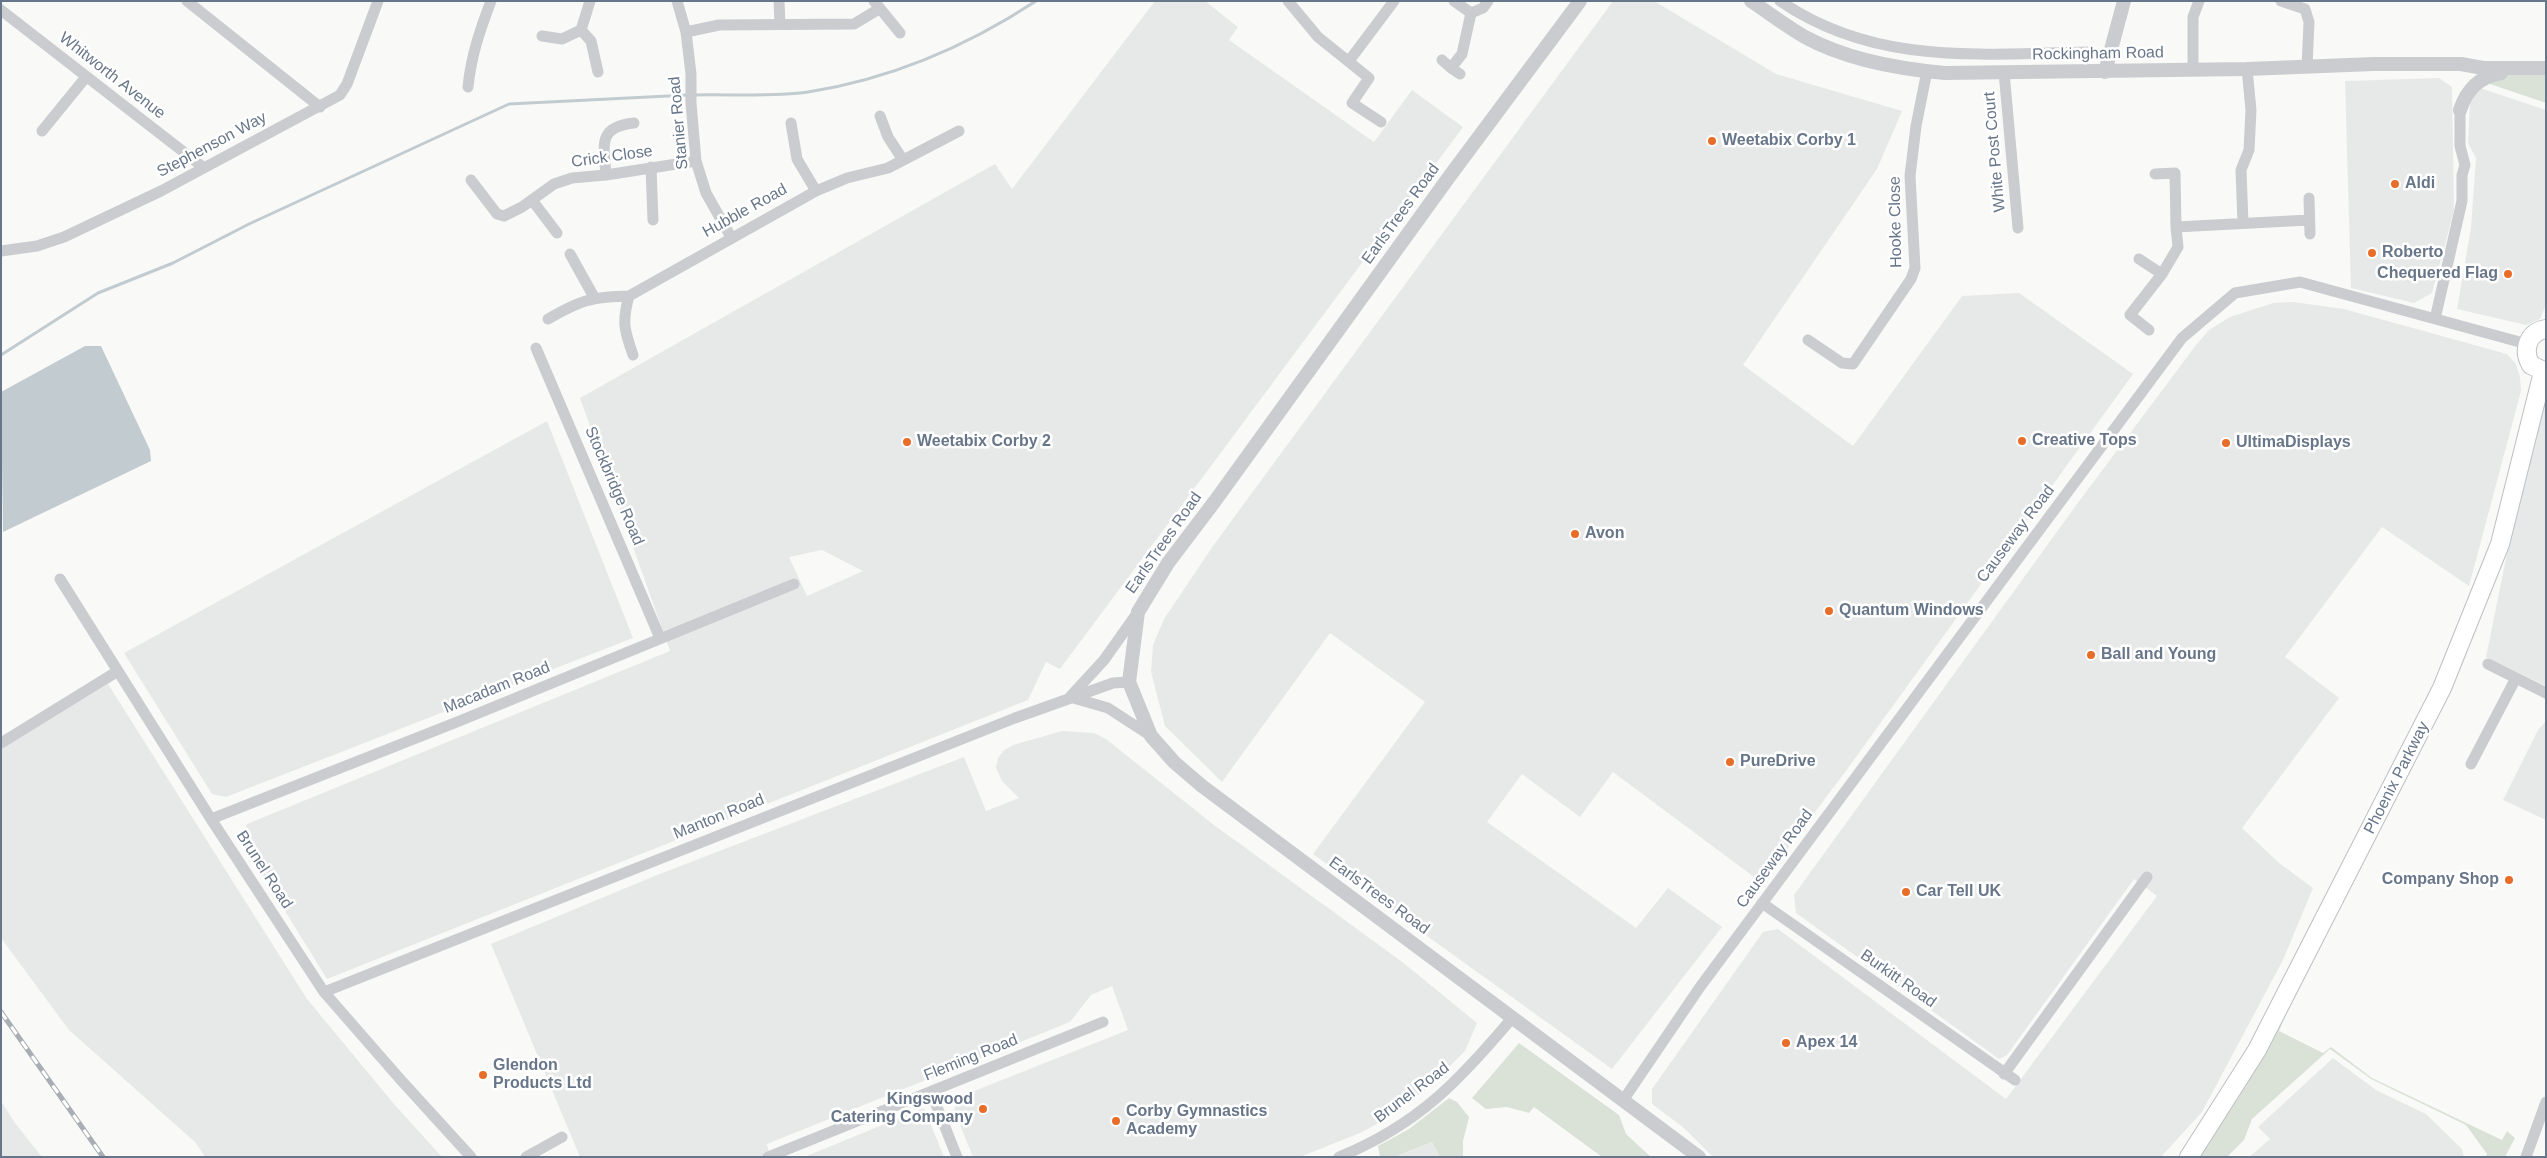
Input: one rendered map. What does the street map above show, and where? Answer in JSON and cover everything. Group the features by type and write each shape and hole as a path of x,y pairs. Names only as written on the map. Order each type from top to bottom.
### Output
{"main road":[{"path":"2544,372 2531,365 2527,358 2527,344 2535,333 2546,329"},
{"name":"Phoenix Parkway","path":"2189,1157 2257,1050 2442,688 2500,544 2544,372"}],"street":[{"path":"187,1 320,107"},
{"name":"Stephenson Way","path":"1,251 37,246 64,237 160,191 340,95 347,84 378,1"},
{"path":"468,87 470,64 477,36 491,1"},
{"path":"542,36 562,40 581,30 590,1"},
{"name":"Stanier Road","path":"677,1 686,32 692,74 691,103 696,162 706,194 731,237"},
{"path":"779,1 780,24"},
{"path":"1288,1 1318,37 1369,78 1352,103 1382,122"},
{"path":"1349,61 1394,1"},
{"path":"1454,1 1471,13"},
{"path":"1471,13 1483,8 1488,1"},
{"name":"EarlsTrees Road","path":"1580,1 1168,563 1138,612 1128,682 1151,736 1174,762 1202,786 1624,1099 1699,1157"},
{"name":"Rockingham Road","path":"1750,1 1806,38 1821,44 1844,53 1905,69 1927,71 2106,72 2247,70 2374,64 2461,64 2483,68 2544,64"},
{"path":"1780,1 1822,26 1850,38 1910,51 1958,54 2088,52"},
{"path":"2106,72 2124,1"},
{"path":"2193,70 2194,17 2199,1"},
{"path":"2281,1 2305,9 2309,22 2307,67"},
{"path":"686,32 719,25 854,24 877,5 900,33"},
{"name":"Whitworth Avenue","path":"1,10 204,167"},
{"path":"1442,60 1456,71 1462,54 1471,13"},
{"path":"581,30 591,41 598,72"},
{"path":"2435,319 2462,201 2462,175 2465,164 2460,146 2460,110 2466,95 2482,78 2544,64"},
{"path":"2243,223 2241,170 2249,150 2250,110 2247,70"},
{"name":"Hooke Close","path":"1808,340 1842,363 1853,364 1911,279 1915,268 1910,176 1916,126 1927,71"},
{"name":"White Post Court","path":"2004,72 2018,228"},
{"path":"42,130 86,77"},
{"path":"880,116 888,137 903,160"},
{"path":"606,175 604,143 607,134 612,127 634,123"},
{"path":"791,123 798,159 816,190"},
{"name":"Hubble Road","path":"548,319 570,306 594,297 629,296 816,190 847,178 888,168 959,131"},
{"name":"Crick Close","path":"471,180 497,214 504,216 532,200 554,184 572,178 696,162"},
{"path":"651,167 654,220"},
{"path":"2149,330 2130,315 2162,274 2178,247 2175,174 2155,174"},
{"path":"2309,198 2310,234"},
{"path":"532,200 557,233"},
{"path":"2176,227 2309,220"},
{"path":"570,254 594,297"},
{"path":"2139,259 2162,274"},
{"name":"Causeway Road","path":"1624,1099 1700,987 2182,338 2235,292 2300,282 2527,344"},
{"path":"629,296 623,317 624,332 633,355"},
{"name":"Stockbridge Road","path":"536,348 660,638"},
{"name":"Brunel Road","path":"60,579 211,819 324,992 471,1157"},
{"name":"Macadam Road","path":"211,819 457,722 794,584"},
{"path":"1138,612 1104,660 1070,697 1108,708 1151,736"},
{"path":"2488,664 2546,693"},
{"path":"1,742 118,671"},
{"path":"2471,764 2516,678"},
{"name":"Manton Road","path":"324,992 1070,697 1113,683 1128,682"},
{"path":"2004,1074 2147,877"},
{"name":"Burkitt Road","path":"1762,903 2015,1080"},
{"name":"Brunel Road","path":"1339,1157 1367,1146 1388,1133 1449,1088 1513,1017"},
{"name":"Fleming Road","path":"768,1157 1103,1022"},
{"path":"931,1092 957,1157"},
{"path":"2526,1157 2546,1102"},
{"path":"526,1157 562,1137"}],"shaded area":[{"path":"1155,1 1205,1 1238,27 1229,40 1374,142 1412,90 1463,127 1060,669 1046,662 1028,700 327,979 240,838 247,824 670,651 580,398 995,164 1012,189","holes":["822,550 863,571 807,596 789,557"]},
{"path":"1613,1 1654,1 1776,74 1902,111 1877,169 1743,365 1853,446 1962,296 2019,293 2133,374 1848,768 1762,883 1613,772 1580,817 1522,774 1487,822 1636,928 1668,888 1722,927 1612,1069 1313,854 1425,702 1330,633 1222,782 1165,726 1151,672 1153,645 1164,619 1213,546"},
{"path":"2506,74 2546,75 2546,103 2487,83"},
{"path":"2439,78 2452,87 2454,211 2432,293 2414,303 2351,288 2345,81"},
{"path":"2480,88 2546,110 2546,305 2540,319 2526,325 2457,309 2471,228 2476,158 2468,143 2470,101"},
{"path":"2293,302 2344,309 2507,354 2516,364 2520,377 2521,391 2469,586 2382,527 2285,657 2339,698 2242,828 2279,863 2313,888 2283,960 2202,1112 2161,1157 1713,1157 1684,1128 1652,1104 1652,1089 1763,932 1778,929 2006,1099 2157,896 2134,879 2007,1055 1999,1059 1796,913 1794,895 2077,504 2196,345 2209,330 2230,317 2273,303"},
{"path":"85,346 101,346 150,450 151,461 3,532 1,392"},
{"path":"2546,396 2546,686 2486,657 2521,484"},
{"path":"547,421 633,638 226,797 212,794 124,653"},
{"path":"108,684 307,999 394,1104 442,1157 205,1157 196,1143 69,1030 1,938 1,749"},
{"path":"2546,721 2546,820 2503,800 2538,730"},
{"path":"1062,731 1094,733 1106,739 1214,825 1401,961 1477,1023 1465,1051 1430,1086 1388,1118 1360,1133 1300,1157 973,1157 954,1110 959,1097 1128,1030 1112,986 1091,995 1070,1022 767,1144 770,1157 580,1157 491,944 657,875 964,757 986,811 1019,798 1002,781 996,768 998,758 1003,751 1013,745"},
{"path":"2283,1014 2286,1014 2279,1031 2323,1053 2331,1047 2372,1078 2502,1140 2507,1131 2515,1138 2505,1157 2486,1157 2487,1154 2466,1125 2371,1079 2330,1049 2252,1119 2244,1140 2227,1157 2198,1157 2240,1095"},
{"path":"1519,1043 1619,1115 1626,1134 1651,1157 1602,1157 1534,1107 1529,1113 1507,1107 1486,1109 1472,1098"},
{"path":"2333,1058 2376,1090 2426,1114 2462,1149 2464,1157 2249,1157 2270,1139 2258,1127"},
{"path":"1449,1098 1457,1102 1469,1117 1463,1141 1463,1157 1440,1157 1432,1142 1394,1157 1380,1157 1378,1146 1409,1129"},
{"path":"1,1101 15,1123 42,1157 1,1157"},
{"path":"924,1108 944,1157 805,1157 809,1155"},
{"path":"1432,1142 1440,1157 1394,1157"}],"waterway":[{"path":"694,95 795,94 869,79 898,70 955,47 1010,18 1036,1"},
{"path":"1,355 98,293 173,263 249,224 509,104 688,95"}],"railway":[{"path":"1,1012 103,1157"}],"place":[{"name":"Weetabix Corby 1","path":"1712,141"},
{"name":"Aldi","path":"2395,184"},
{"name":"Roberto","path":"2372,253"},
{"name":"Chequered Flag","path":"2508,274"},
{"name":"Creative Tops","path":"2022,441"},
{"name":"Weetabix Corby 2","path":"907,442"},
{"name":"UltimaDisplays","path":"2226,443"},
{"name":"Avon","path":"1575,534"},
{"name":"Quantum Windows","path":"1829,611"},
{"name":"Ball and Young","path":"2091,655"},
{"name":"PureDrive","path":"1730,762"},
{"name":"Company Shop","path":"2509,880"},
{"name":"Car Tell UK","path":"1906,892"},
{"name":"Apex 14","path":"1786,1043"},
{"name":"Glendon Products Ltd","path":"483,1075"},
{"name":"Kingswood Catering Company","path":"983,1109"},
{"name":"Corby Gymnastics Academy","path":"1116,1121"}]}
